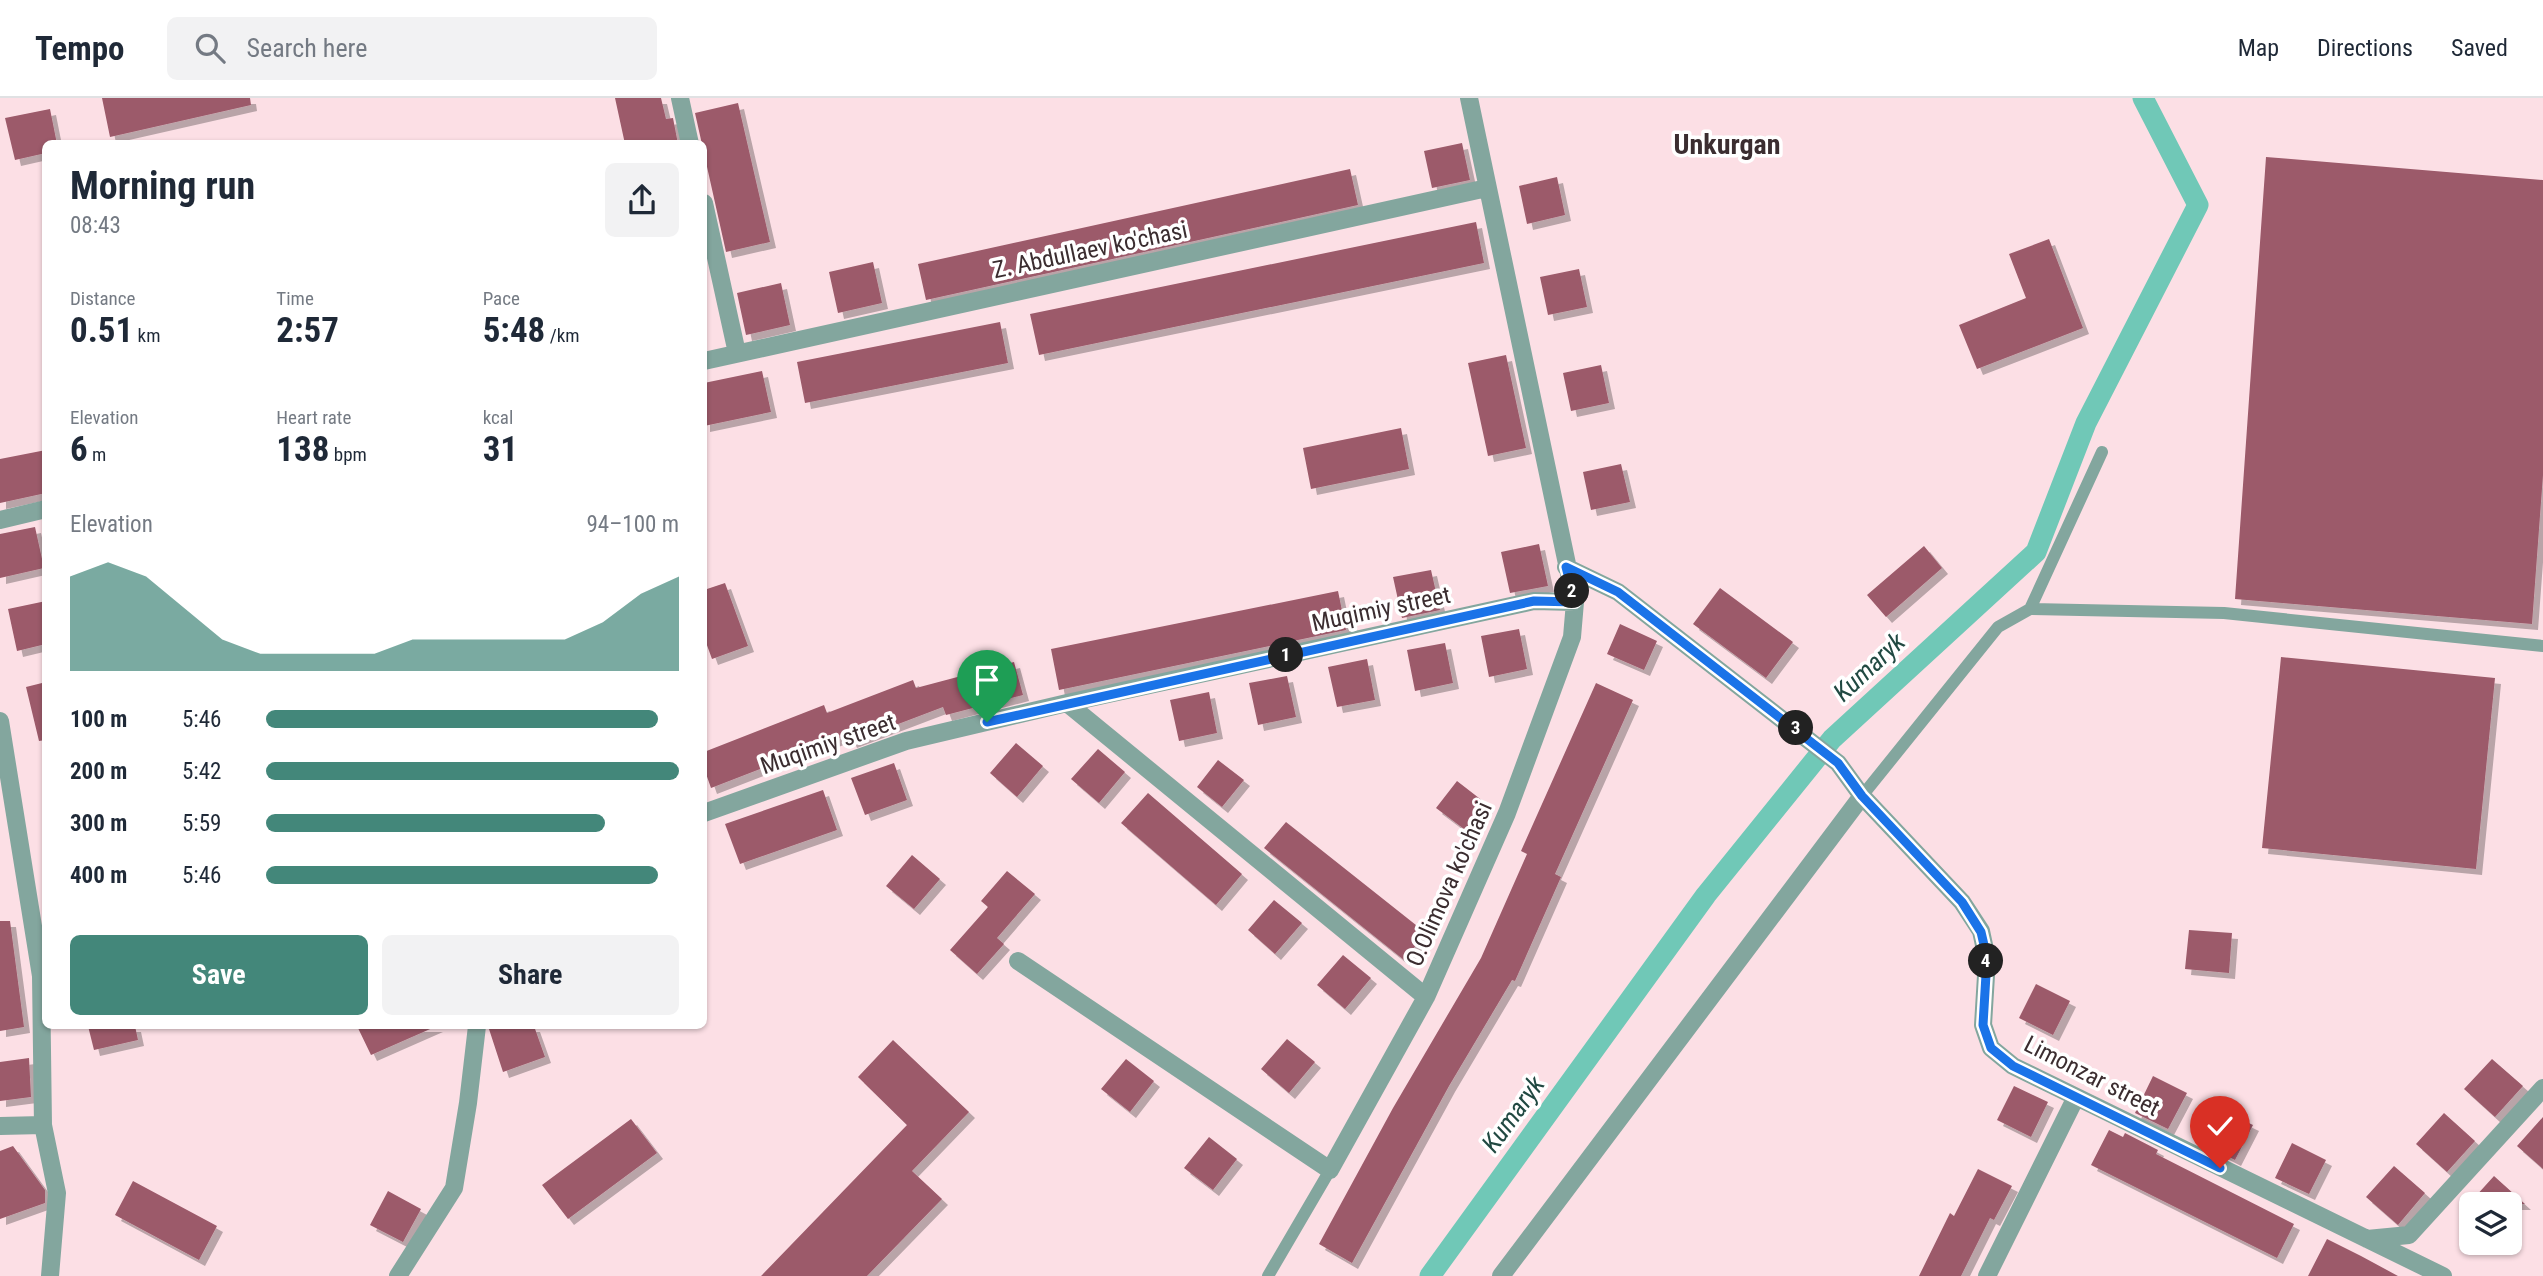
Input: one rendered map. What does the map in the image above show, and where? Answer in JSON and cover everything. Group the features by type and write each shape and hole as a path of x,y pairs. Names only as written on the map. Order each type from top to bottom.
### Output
{"street":[{"path":"680,98 689,140"},
{"path":"1469,98 1575,602"},
{"name":"Z. Abdullaev ko'chasi","path":"707,360 1488,188"},
{"path":"707,217 737,353"},
{"path":"0,520 42,510"},
{"name":"Limonzar street","path":"1566,567 1618,592 1805,734 1838,763 1862,796 1962,902 1981,932 1987,958 1983,1025 1991,1048 2013,1066 2443,1276"},
{"name":"Muqimiy street","path":"707,812 906,741 1534,601 1575,602"},
{"name":"O.Olimova ko'chasi","path":"1330,1170 1426,997 1507,813 1572,637 1575,602"},
{"path":"1067,703 1426,997"},
{"path":"0,721 41,976 43,1125 57,1193 50,1276"},
{"path":"1502,1276 1862,796"},
{"path":"1018,961 1330,1170"},
{"path":"398,1276 454,1188 477,1029"},
{"path":"2365,1240 2409,1235 2543,1088"},
{"path":"1987,1276 2076,1097"},
{"path":"0,1126 43,1125"}],"lane":[{"path":"2030,609 2102,452"},
{"path":"1862,796 1998,626 2030,609 2224,613 2543,646"},
{"path":"1268,1276 1330,1170"}],"building":[{"path":"102,98 250,98 251,105 110,137"},
{"path":"615,98 661,98 666,119 673,118 677,140 624,140"},
{"path":"738,103 770,242 726,252 707,167 707,140 701,140 695,113"},
{"path":"50,109 56,140 42,140 42,154 15,160 5,118"},
{"path":"1462,143 1470,180 1432,188 1424,151"},
{"path":"2266,157 2543,180 2543,475 2532,624 2235,599"},
{"path":"1350,169 1358,205 926,300 918,264"},
{"path":"1557,177 1565,215 1527,224 1519,186"},
{"path":"1476,222 1484,263 1039,355 1030,314"},
{"path":"2049,239 2083,328 1977,369 1959,325 2026,298 2009,254"},
{"path":"873,262 882,303 838,313 829,272"},
{"path":"1579,269 1587,307 1548,315 1540,277"},
{"path":"781,283 790,325 746,335 737,293"},
{"path":"1000,322 1008,363 805,403 797,362"},
{"path":"1506,355 1526,448 1488,456 1468,363"},
{"path":"1601,365 1609,403 1571,411 1563,373"},
{"path":"762,371 771,412 707,425 707,382"},
{"path":"1401,428 1409,469 1311,489 1303,448"},
{"path":"42,451 42,494 0,503 0,459"},
{"path":"1621,464 1630,502 1591,510 1583,472"},
{"path":"35,527 42,568 0,578 0,534"},
{"path":"1539,544 1548,586 1510,593 1501,552"},
{"path":"1924,546 1942,568 1886,617 1867,595"},
{"path":"1431,570 1440,610 1402,618 1393,577"},
{"path":"725,583 748,646 712,659 707,645 707,589"},
{"path":"1720,588 1793,642 1766,678 1693,624"},
{"path":"1338,591 1346,630 1059,690 1051,649"},
{"path":"42,602 42,645 17,651 8,609"},
{"path":"1620,624 1657,641 1644,670 1607,654"},
{"path":"1519,629 1527,669 1489,677 1481,636"},
{"path":"1445,643 1453,683 1415,691 1407,650"},
{"path":"2281,657 2495,678 2476,869 2262,848"},
{"path":"1367,659 1375,700 1337,707 1328,667"},
{"path":"1014,662 1023,695 946,715 943,707 851,742 848,735 711,788 707,777 707,751 824,705 827,713 913,680 916,688"},
{"path":"1287,676 1296,717 1258,725 1249,683"},
{"path":"42,683 42,741 39,741 26,687"},
{"path":"1596,683 1633,700 1555,874 1561,877 1515,981 1512,980 1449,1086 1352,1263 1319,1244 1393,1108 1481,958 1527,854 1521,851"},
{"path":"1209,692 1217,733 1179,741 1170,700"},
{"path":"1016,743 1043,766 1017,797 990,773"},
{"path":"1098,749 1125,772 1099,803 1071,779"},
{"path":"1218,760 1244,780 1222,807 1197,787"},
{"path":"894,763 907,800 865,815 851,778"},
{"path":"1457,781 1488,805 1468,832 1436,808"},
{"path":"823,790 837,830 740,864 725,824"},
{"path":"1148,793 1242,874 1216,905 1121,823"},
{"path":"1286,822 1426,933 1404,960 1264,848"},
{"path":"912,855 940,879 914,909 886,886"},
{"path":"1007,871 1035,894 997,938 1004,944 977,974 950,950 988,907 981,901"},
{"path":"1274,900 1302,923 1275,954 1248,930"},
{"path":"0,921 10,921 24,1027 0,1031"},
{"path":"2189,930 2232,933 2229,973 2185,969"},
{"path":"1343,955 1371,978 1345,1009 1317,985"},
{"path":"2036,984 2070,1001 2053,1035 2019,1018"},
{"path":"89,1029 136,1029 138,1040 94,1050"},
{"path":"358,1029 430,1029 371,1055"},
{"path":"489,1029 535,1029 545,1057 503,1072"},
{"path":"1287,1039 1315,1062 1289,1093 1261,1069"},
{"path":"893,1040 969,1112 912,1171 942,1199 867,1276 761,1276 907,1125 858,1077"},
{"path":"29,1058 31,1097 0,1101 0,1062"},
{"path":"1126,1059 1154,1081 1130,1112 1101,1089"},
{"path":"2492,1059 2523,1086 2495,1117 2464,1089"},
{"path":"2153,1076 2187,1093 2168,1129 2135,1113"},
{"path":"2014,1086 2048,1102 2031,1137 1997,1120"},
{"path":"2219,1109 2253,1125 2235,1160 2202,1143"},
{"path":"2444,1113 2475,1141 2447,1172 2416,1144"},
{"path":"2543,1117 2543,1169 2517,1146"},
{"path":"631,1119 657,1153 568,1219 542,1185"},
{"path":"2109,1130 2123,1137 2125,1133 2158,1150 2156,1154 2294,1224 2277,1258 2091,1165"},
{"path":"1209,1137 1237,1159 1213,1190 1184,1168"},
{"path":"2292,1143 2326,1160 2309,1194 2275,1178"},
{"path":"13,1146 45,1190 45,1203 0,1219 0,1151"},
{"path":"2394,1166 2425,1193 2398,1225 2366,1197"},
{"path":"1978,1169 2012,1186 1994,1220 1990,1218 1961,1276 1919,1276 1950,1213 1954,1216"},
{"path":"2494,1176 2512,1192 2480,1192"},
{"path":"133,1181 217,1226 199,1260 115,1215"},
{"path":"388,1191 421,1209 403,1242 370,1225"},
{"path":"2327,1239 2361,1256 2398,1276 2308,1276"}],"waterway":[{"name":"Kumaryk","path":"1430,1276 1706,895 1832,739 2036,552 2086,423 2198,205 2143,98"}],"district":[{"name":"Unkurgan","path":"1727,144"}],"route":[{"path":"987,722 1534,601 1575,602 1566,567 1618,592 1805,734 1838,763 1862,796 1962,902 1981,932 1987,958 1983,1025 1991,1048 2013,1066 2220,1168"}]}
